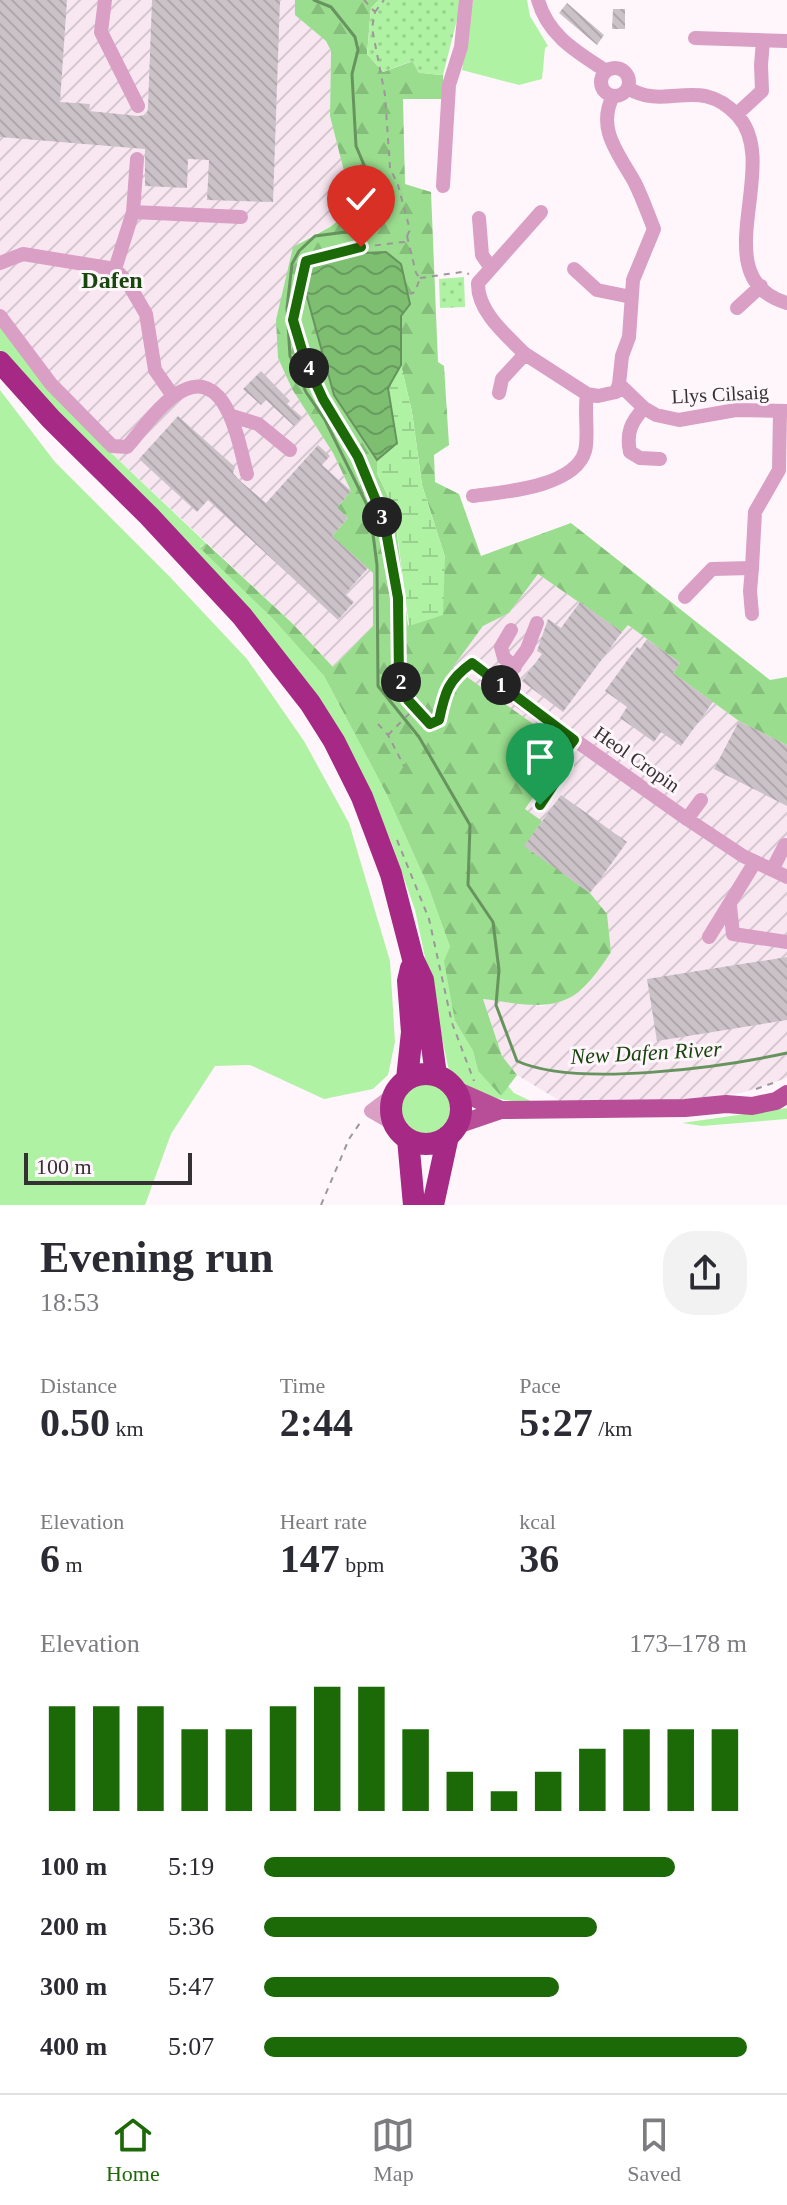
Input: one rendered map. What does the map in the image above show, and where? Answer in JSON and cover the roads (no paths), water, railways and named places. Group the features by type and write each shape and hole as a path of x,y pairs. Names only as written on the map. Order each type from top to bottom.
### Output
{"highway":[{"path":"0,362 51,419 149,516 233,606 310,703 341,755 383,850 413,959 423,980 436,1075"},
{"path":"413,959 408,981 412,1032 401,1086 391,1103 402,1132 414,1205"},
{"path":"401,1086 426,1074 436,1075 456,1090 460,1101 461,1113 440,1163 433,1205"},
{"path":"402,1132 429,1144 453,1130"}],"main road":[{"path":"456,1090 494,1107 685,1108 761,1104 776,1101 787,1093"},
{"path":"453,1130 494,1107"}],"street":[{"path":"105,0 101,32 138,106"},
{"path":"443,186 449,85 461,47 466,0"},
{"path":"538,0 551,30 567,45 606,71 618,68 626,72 630,79 622,95 613,96 602,88 606,71"},
{"path":"695,38 787,41"},
{"path":"737,114 762,91 763,41"},
{"path":"628,88 649,96 697,93 710,96 737,114 754,154 746,238 748,270 773,299 787,303"},
{"path":"541,212 478,283 480,300 502,331 525,354 587,394 598,396 616,392 622,356 629,337 633,280 654,229 637,186 609,137 607,112 613,96"},
{"path":"115,269 133,212 137,159"},
{"path":"133,212 241,217"},
{"path":"479,218 482,255 491,268"},
{"path":"0,263 23,254 115,269 128,283 146,314 155,370 173,396"},
{"path":"574,269 597,290 631,297"},
{"path":"737,308 761,286"},
{"path":"0,316 51,384 112,446 127,447 173,396 193,387 209,390 226,404 232,416 247,474"},
{"path":"499,393 502,379 525,354"},
{"name":"Llys Cilsaig","path":"619,384 644,408 656,415 679,420 736,410 784,411"},
{"path":"473,496 541,485 576,467 585,450 584,410 587,394"},
{"path":"644,408 630,426 630,452 640,458 660,459"},
{"path":"752,614 750,591 755,512 779,470 784,411"},
{"path":"232,416 258,424 290,450"},
{"path":"685,597 712,569 752,568"},
{"path":"501,685 527,649 537,623"},
{"path":"511,630 501,647 504,658 515,667"},
{"name":"Heol Cropin","path":"472,663 574,740 687,819 755,862 787,877"},
{"path":"540,805 566,766 564,753 574,740"},
{"path":"687,819 701,800"},
{"path":"772,870 785,845"},
{"path":"755,862 709,937 733,934 787,942"},
{"path":"730,906 733,934"},
{"path":"401,1086 371,1111 402,1132"}],"water":[{"path":"386,252 401,264 410,304 401,316 401,365 388,388 397,443 377,460 334,395 303,282 312,265 364,253"}],"waterway":[{"name":"New Dafen River","path":"314,0 331,7 355,37 358,50 352,74 356,146 367,172 369,194 380,215 379,222 367,234"},
{"name":"New Dafen River","path":"367,234 346,232 315,236 299,251 292,264 287,308 290,356 370,511 377,565 378,686 419,737 470,825 468,885 493,922 499,970 496,1005 517,1061 543,1069 611,1074 689,1069 787,1053"}],"district":[{"name":"Dafen","path":"112,280"}]}
